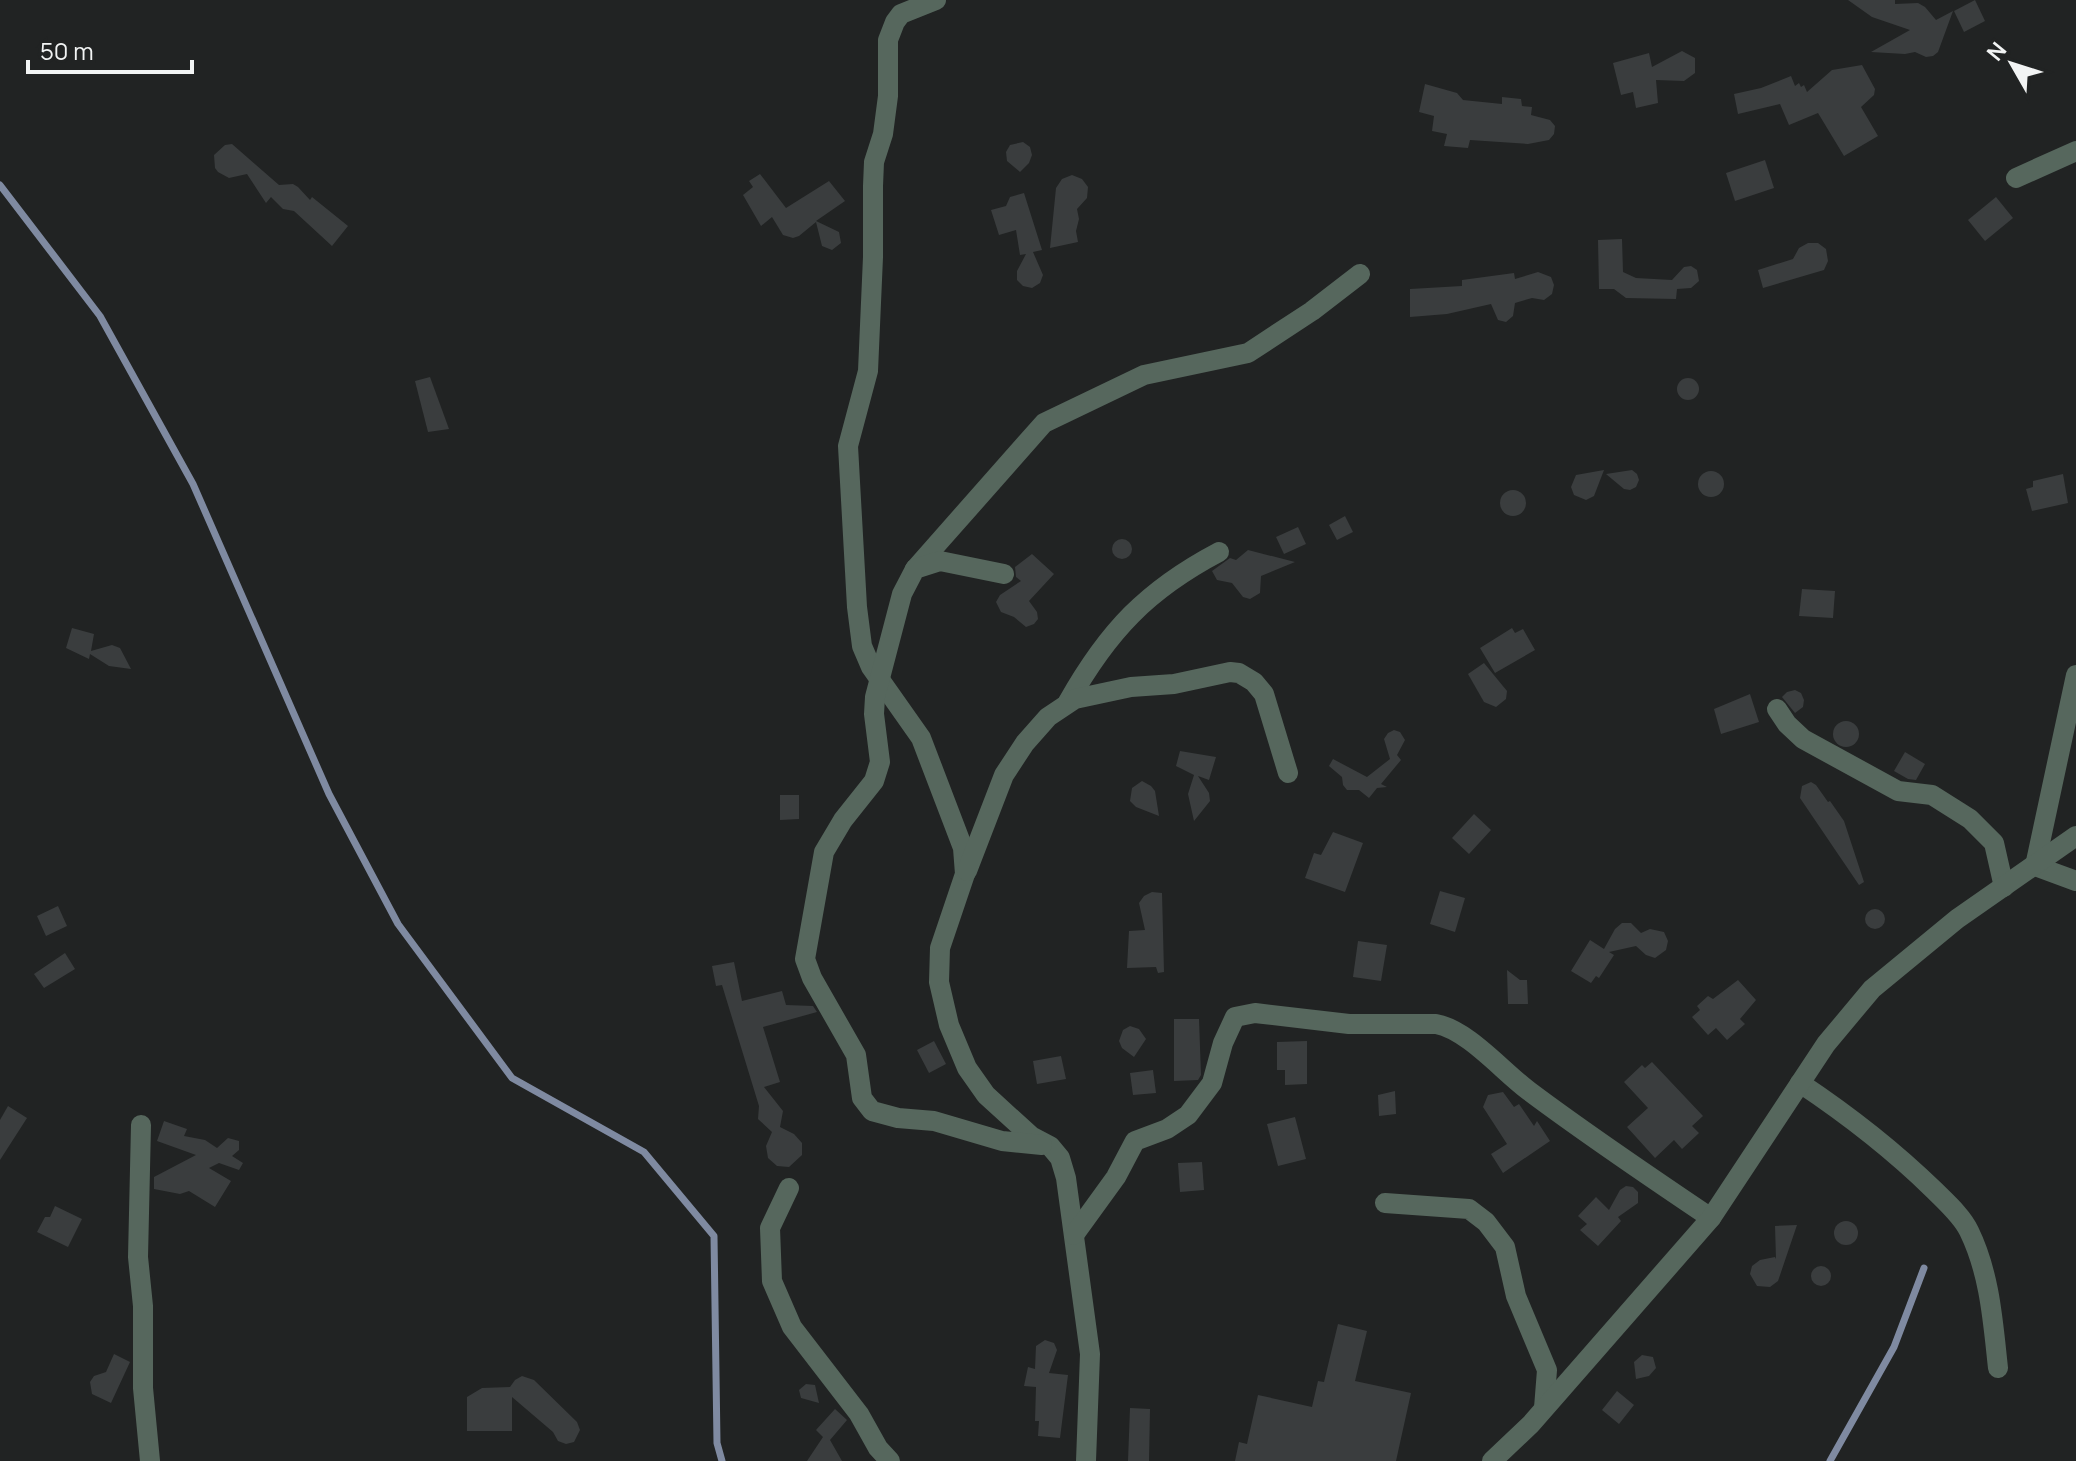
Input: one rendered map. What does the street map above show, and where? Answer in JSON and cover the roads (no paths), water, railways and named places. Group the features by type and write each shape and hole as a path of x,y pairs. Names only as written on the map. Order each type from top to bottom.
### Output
{"street":[{"path":"936,0 901,14 888,40 888,96 883,134 874,162 868,371 848,446 853,576 862,646 871,667 921,738 963,848 965,874"},
{"path":"2016,178 2076,151"},
{"path":"1050,1146 1002,1141 934,1121 898,1118 872,1111 862,1098 856,1055 805,959 824,852 843,820 874,781 880,762 875,697 902,594 915,569 1044,423 1144,375 1248,353 1312,311 1360,274"},
{"path":"1086,1461 1090,1354 1066,1178 1060,1158 1050,1146 1031,1136 986,1095 967,1068 949,1025 939,982 940,948 989,809 1004,775 1025,743 1048,717 1068,702 1099,651 1137,608 1180,572 1219,552"},
{"path":"915,569 940,561 1004,574"},
{"path":"1068,702 1131,687 1174,684 1230,672 1239,673 1254,682 1264,694 1288,773"},
{"path":"2035,866 2076,675"},
{"path":"1777,709 1803,739 1898,791 1932,795 1970,819 1994,843 2004,887"},
{"path":"1492,1461 1544,1408 1711,1218 1826,1044 1872,989 1957,919 2076,836"},
{"path":"2035,866 2076,881"},
{"path":"1074,1235 1116,1177 1135,1141 1167,1129 1188,1115 1212,1083 1223,1043 1235,1017 1255,1013 1349,1024 1421,1023 1448,1026 1591,1137 1711,1218"},
{"path":"1800,1083 1859,1123 1905,1162 1968,1228 1981,1259 1990,1297 1998,1368"},
{"path":"141,1125 138,1257 143,1306 143,1388 150,1461"},
{"path":"789,1188 770,1228 772,1281 792,1327 859,1414 878,1448 890,1461"},
{"path":"1385,1203 1469,1209 1486,1222 1505,1247 1516,1296 1547,1370 1544,1408"}],"waterway":[{"path":"0,185 100,316 193,484 329,794 398,924 512,1078 644,1152 714,1236 717,1443 722,1461"},
{"path":"1830,1461 1894,1347 1924,1268"}]}
